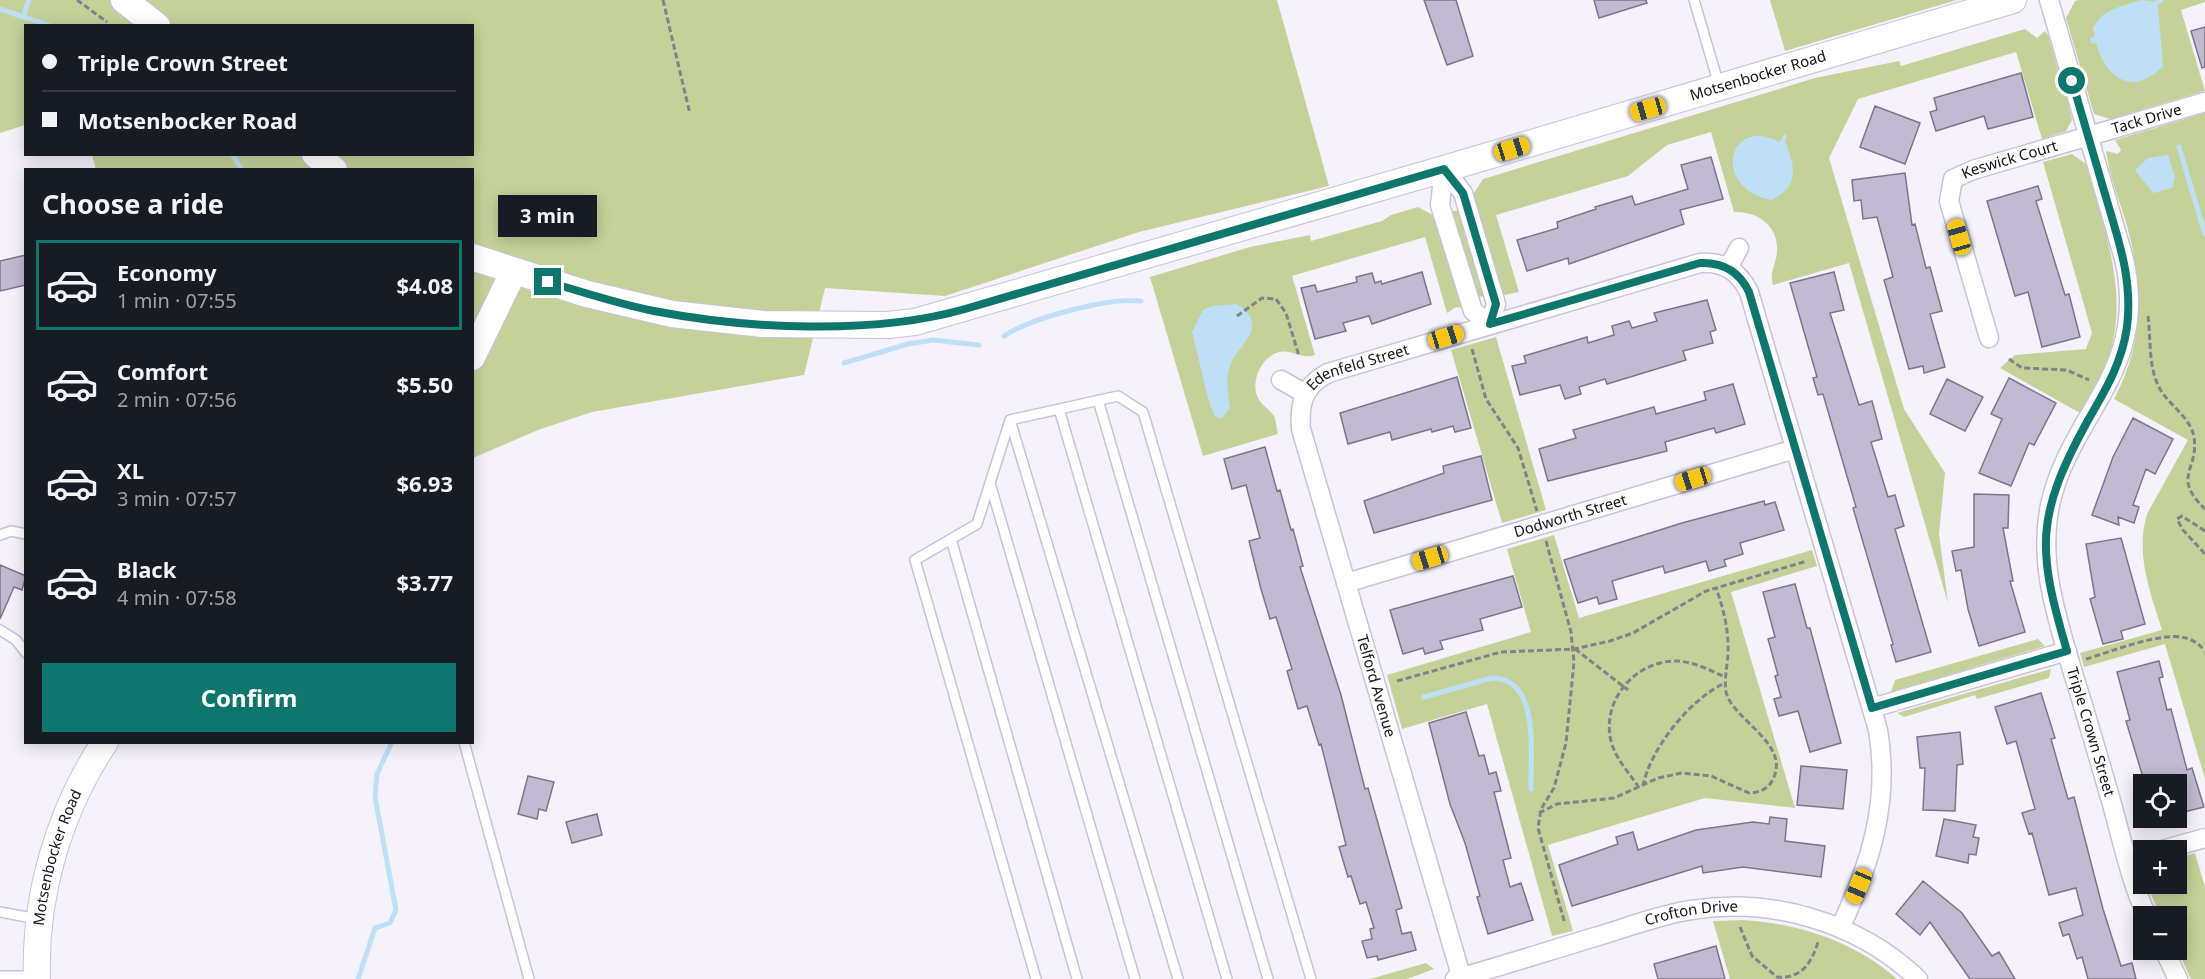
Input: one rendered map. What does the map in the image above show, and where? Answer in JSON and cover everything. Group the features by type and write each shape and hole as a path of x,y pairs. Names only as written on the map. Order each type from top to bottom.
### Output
{"main road":[{"path":"124,0 154,24"},
{"name":"Motsenbocker Road","path":"474,258 514,272 628,305 703,318 763,324 902,324 960,311 2013,0"},
{"path":"317,156 332,168"},
{"path":"474,353 514,272"},
{"name":"Motsenbocker Road","path":"37,978 40,920 51,860 71,804 100,745"}],"street":[{"name":"Triple Crown Street","path":"2049,0 2124,259 2129,301 2125,339 2118,363 2062,469 2047,524 2047,574 2133,848"},
{"name":"Tack Drive","path":"2089,137 2205,102"},
{"name":"Keswick Court","path":"1989,338 1949,201 1953,179 1973,170 2089,137"},
{"path":"1444,169 1463,193 1493,293 1496,304 1490,324 1473,311 1440,205 1444,169"},
{"path":"1739,248 1728,268 1740,276 1749,292 1872,708 1882,768 1878,826 1868,865 1840,928"},
{"name":"Edenfeld Street","path":"1304,393 1310,385 1328,373 1490,324 1700,263 1718,263 1728,268"},
{"path":"1281,380 1304,393"},
{"name":"Telford Avenue","path":"1304,393 1299,412 1301,429 1460,978"},
{"name":"Dodworth Street","path":"1346,583 1795,449"},
{"path":"1872,708 2074,656"},
{"path":"2187,843 2205,838"},
{"name":"Crofton Drive","path":"1460,978 1674,913 1703,908 1745,906 1808,916 1840,928 1884,951 1918,979"},
{"path":"2169,960 2178,979"}],"lane":[{"path":"1694,0 1720,87"},
{"path":"1010,420 1118,396 1143,412 1311,979"},
{"path":"1098,400 1268,979"},
{"path":"1059,409 1227,979"},
{"path":"1010,420 977,524 915,560 1036,979"},
{"path":"1010,420 1178,979"},
{"path":"990,482 1135,979"},
{"path":"0,535 11,531 24,534"},
{"path":"951,539 1077,979"},
{"path":"0,630 16,640 24,650"},
{"path":"465,744 529,979"},
{"path":"0,912 40,920"},
{"path":"0,976 37,978"}],"path":[{"path":"76,0 107,22"},
{"path":"663,0 690,114"},
{"path":"1237,316 1262,298 1276,299 1286,313 1299,356"},
{"path":"2148,316 2154,375 2167,399 2192,429 2194,446 2188,470 2188,486 2205,509"},
{"path":"1470,343 1486,399 1518,448 1538,512"},
{"path":"2009,359 2022,368 2067,370 2089,380"},
{"path":"2205,531 2182,516 2177,519 2183,530 2205,554"},
{"path":"1545,537 1574,649 1571,709 1566,743 1554,788 1539,813 1539,835 1565,924"},
{"path":"1397,681 1501,652 1574,649 1599,644 1633,633 1716,588 1807,561"},
{"path":"1539,813 1557,804 1601,801 1665,776 1690,772 1720,779 1749,794 1764,789 1772,782 1775,767 1770,748 1759,730 1732,706 1725,683 1728,634 1716,588"},
{"path":"2074,656 2179,636 2194,641 2205,651"},
{"path":"1574,649 1628,690"},
{"path":"1641,787 1617,759 1610,739 1610,717 1615,700 1623,687 1642,670 1670,661 1694,664 1725,678"},
{"path":"1641,787 1654,758 1688,710 1705,694 1725,683"},
{"path":"1740,927 1752,956 1777,976 1804,969 1812,960 1818,942"}],"green space":[{"path":"0,0 1277,0 1329,186 1139,232 945,296 825,288 804,375 592,412 538,430 474,458 474,168 95,168 92,156 474,156 474,24 24,24 24,125 0,133"},
{"path":"1770,0 1957,0 1785,51"},
{"path":"2205,0 2205,2 2181,10 2205,91 2110,119 2094,114 2066,18 2075,1"},
{"path":"2025,29 2037,38 2045,31 2048,35 2071,114 2072,120 2066,131 2042,139 2016,52 1858,99 1829,158 1904,409 1945,473 1939,534 1948,603 1849,263 1773,285 1772,272 1777,252 1774,235 1771,228 1759,217 1734,212 1711,132 1667,145 1628,176 1496,215 1519,292 1504,295 1502,293 1474,200 1474,193 1483,179 1815,78 1899,61 1901,66"},
{"path":"2205,113 2205,779 2165,644 2084,667 2080,653 2162,630 2143,558 2144,529 2147,514 2188,440 2114,399 2132,355 2138,310 2138,288 2131,242 2111,177 2106,151 2118,154 2121,150 2115,140"},
{"path":"2072,154 2086,164 2108,242 2116,294 2116,320 2112,346 2103,372 2080,413 2000,368 2015,355 2086,349 2092,333 2043,162"},
{"path":"1418,207 1433,215 1437,220 1461,308 1456,307 1447,313 1425,237 1292,276 1315,355 1279,352 1267,359 1259,371 1255,385 1256,392 1260,401 1274,416 1278,434 1203,456 1150,277 1250,247 1310,235 1311,241 1382,221 1391,215"},
{"path":"1461,209 1487,295 1476,298 1451,212"},
{"path":"1496,337 1546,510 1502,523 1451,350"},
{"path":"1554,535 1579,618 1812,550 1817,566 1731,592 1795,808 1705,798 1548,845 1573,931 1552,936 1487,704 1402,729 1387,675 1531,632 1507,549"},
{"path":"2038,639 2045,646 1891,692 1895,680"},
{"path":"2051,669 2049,678 1977,699 1975,695 1904,717 1897,713"},
{"path":"2195,853 2205,887 2205,979 2191,979 2182,960 2187,960 2187,906 2156,906 2151,894 2187,894 2187,855"},
{"path":"1743,920 1805,930 1825,937 1863,954 1897,979 1730,979 1713,921"},
{"path":"1426,963 1434,969 1407,979 1370,979"}],"water":[{"path":"2140,0 2151,1 2158,7 2163,66 2141,81 2131,82 2122,80 2106,66 2096,43 2092,44 2090,38 2095,36 2093,28 2101,17"},
{"path":"1784,134 1787,136 1785,141 1793,167 1793,175 1787,189 1771,200 1752,193 1740,182 1734,170 1733,157 1738,146 1748,138 1762,136 1780,142"},
{"path":"2168,155 2175,177 2172,188 2153,193 2135,170 2148,158"},
{"path":"1237,304 1247,312 1252,320 1252,328 1228,371 1227,387 1230,408 1222,418 1215,417 1209,402 1192,332 1203,310 1212,306"}],"building":[{"path":"1424,0 1456,0 1473,56 1447,65"},
{"path":"1594,0 1646,0 1647,3 1599,18"},
{"path":"2205,27 2205,67 2202,68 2191,31"},
{"path":"2021,73 2033,117 1988,129 1984,116 1936,131 1930,112 1937,110 1934,98"},
{"path":"1875,106 1920,123 1905,164 1860,147"},
{"path":"1711,157 1723,199 1680,210 1684,224 1569,264 1568,258 1527,271 1517,240 1558,228 1557,222 1596,209 1595,207 1632,196 1635,205 1688,189 1681,165"},
{"path":"1905,173 1912,225 1915,224 1926,268 1930,267 1942,311 1930,314 1945,367 1924,373 1923,366 1909,369 1884,280 1893,277 1877,217 1863,219 1861,200 1854,201 1852,180"},
{"path":"2038,186 2042,199 2036,201 2065,295 2069,294 2080,337 2042,347 2028,292 2015,296 1987,201"},
{"path":"24,255 24,285 0,291 0,261"},
{"path":"1422,272 1431,304 1372,324 1369,316 1343,323 1346,331 1315,339 1301,288 1315,285 1317,292 1357,282 1356,277 1372,273 1375,283 1381,281 1382,284"},
{"path":"1834,272 1844,310 1830,313 1859,405 1872,401 1882,439 1871,442 1888,497 1895,495 1904,526 1895,529 1931,652 1896,662 1891,645 1893,644 1853,508 1856,507 1823,394 1818,395 1813,378 1817,377 1790,283"},
{"path":"1707,300 1716,330 1710,332 1713,343 1683,351 1686,360 1607,384 1605,379 1579,387 1581,394 1565,399 1560,385 1520,395 1512,366 1526,363 1524,356 1587,337 1588,343 1614,335 1612,326 1629,321 1632,328 1657,321 1654,313"},
{"path":"1457,377 1471,428 1455,432 1453,426 1432,432 1431,429 1392,440 1390,432 1348,444 1340,413"},
{"path":"2009,378 2056,403 2034,445 2029,443 2011,486 1979,473 2002,419 1991,414"},
{"path":"1947,379 1983,397 1965,431 1930,414"},
{"path":"1733,384 1745,424 1716,433 1714,428 1665,442 1667,451 1548,481 1539,449 1576,438 1573,430 1654,407 1656,414 1706,400 1704,392"},
{"path":"2133,418 2173,439 2155,474 2146,469 2133,505 2139,507 2134,523 2118,517 2119,525 2092,515 2113,457"},
{"path":"1265,447 1277,491 1280,490 1291,530 1293,529 1303,566 1300,567 1341,695 1365,789 1368,788 1402,908 1396,910 1402,934 1411,932 1416,950 1378,960 1377,956 1367,958 1362,941 1372,939 1370,929 1374,928 1366,902 1360,904 1351,876 1348,877 1339,847 1346,845 1321,744 1319,745 1307,706 1298,709 1287,671 1292,669 1276,617 1270,619 1261,589 1249,541 1260,538 1246,485 1232,489 1224,459"},
{"path":"1481,456 1492,500 1374,533 1364,501 1444,473 1443,466"},
{"path":"1974,494 2009,495 2008,528 2003,528 2013,581 2010,581 2025,632 1979,646 1968,609 1961,570 1956,571 1952,551 1974,547"},
{"path":"1764,501 1765,505 1775,502 1784,530 1740,543 1743,554 1724,560 1726,566 1709,571 1706,561 1665,573 1663,566 1612,581 1617,599 1599,604 1597,597 1578,603 1564,560 1682,523"},
{"path":"2121,538 2145,624 2121,631 2123,639 2103,644 2090,599 2095,597 2086,544"},
{"path":"0,565 24,575 24,583 22,590 14,587 0,619"},
{"path":"1513,576 1522,607 1480,619 1483,630 1440,641 1443,649 1425,654 1423,648 1403,654 1390,610"},
{"path":"1795,584 1807,628 1810,628 1841,743 1810,752 1798,711 1779,716 1774,699 1781,697 1775,676 1778,675 1768,639 1775,637 1763,592"},
{"path":"2159,661 2163,677 2159,678 2167,710 2171,709 2187,770 2192,768 2204,807 2187,811 2187,774 2142,774 2126,721 2130,720 2117,672"},
{"path":"2041,693 2055,738 2051,739 2068,799 2074,797 2103,909 2121,966 2132,963 2136,979 2088,979 2082,957 2077,959 2069,934 2063,936 2059,923 2083,915 2076,888 2049,895 2032,833 2029,834 2022,813 2035,809 2016,741 2007,744 1995,707"},
{"path":"1466,712 1479,756 1484,755 1489,774 1496,772 1501,791 1494,792 1511,858 1503,860 1510,887 1521,883 1533,920 1488,934 1477,897 1480,896 1465,843 1450,804 1429,723"},
{"path":"1960,732 1963,764 1957,765 1955,811 1923,810 1925,768 1920,768 1917,737"},
{"path":"1801,766 1847,770 1843,809 1797,805"},
{"path":"528,776 554,782 546,811 539,809 537,819 518,814"},
{"path":"597,814 602,835 572,843 566,822"},
{"path":"1770,817 1787,819 1785,841 1825,846 1821,877 1743,867 1703,873 1702,866 1572,906 1559,865 1618,844 1616,837 1633,832 1638,850 1696,830 1753,822 1769,824"},
{"path":"1944,819 1976,825 1973,837 1979,838 1976,855 1969,854 1968,863 1936,856"},
{"path":"1923,881 1962,913 1992,956 1999,952 2015,979 1970,979 1930,922 1920,935 1896,914"},
{"path":"1716,946 1725,979 1658,979 1654,964"}],"waterway":[{"path":"23,17 29,0"},
{"path":"2150,8 2161,0"},
{"path":"0,9 45,24"},
{"path":"2179,147 2205,234"},
{"path":"233,156 241,168"},
{"path":"1004,336 1032,322 1071,310 1110,302 1141,301"},
{"path":"844,363 908,344 933,340 979,345"},
{"path":"1424,697 1492,678 1508,681 1519,691 1526,704 1530,721 1531,789"},
{"path":"358,979 375,928 390,923 396,910 375,797 377,774 391,744"}],"route":[{"path":"548,282 637,307 715,320 777,324 902,324 927,320 1444,169 1463,193 1496,304 1490,324 1700,263 1718,263 1740,276 1749,292 1872,708 2067,651 2049,588 2045,550 2047,524 2051,502 2062,469 2108,387 2118,363 2125,339 2129,301 2127,270 2072,81"}]}
